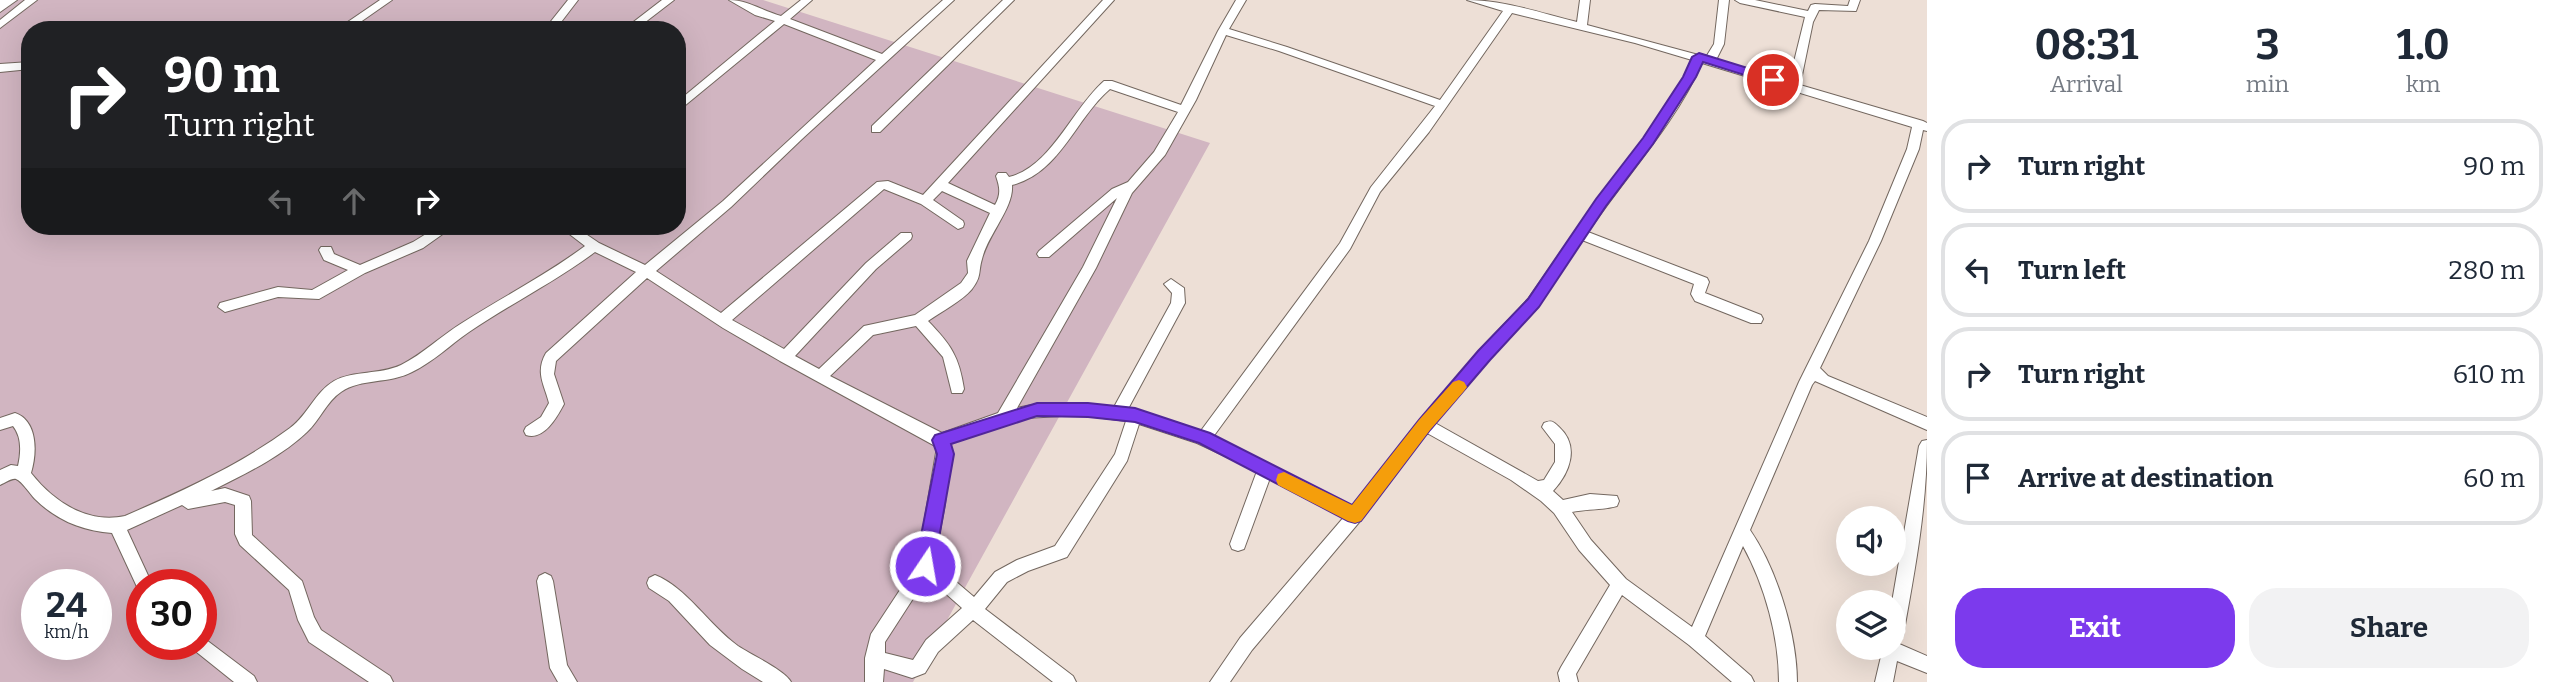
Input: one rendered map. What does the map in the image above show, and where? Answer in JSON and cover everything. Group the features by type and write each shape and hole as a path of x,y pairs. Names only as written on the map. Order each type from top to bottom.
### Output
{"highway":[{"path":"0,7 9,0"}],"street":[{"path":"0,25 32,0"},
{"path":"355,21 387,0"},
{"path":"556,21 573,0"},
{"path":"640,21 669,0"},
{"path":"734,0 760,13 884,59"},
{"path":"686,101 807,0"},
{"path":"531,431 546,421 557,404 546,372 547,362 646,271 727,204 798,135 949,0"},
{"path":"876,129 1009,0"},
{"path":"924,200 941,185 1109,0"},
{"path":"1002,420 1089,268 1130,186 1159,155 1241,0"},
{"path":"1472,0 1514,6 1704,58 1923,125 1875,241 1812,368 1813,373 1800,394 1695,639"},
{"path":"1582,25 1586,0"},
{"path":"1718,50 1724,0"},
{"path":"1740,0 1776,4 1811,15"},
{"path":"1794,86 1811,15 1817,6 1852,9 1855,0"},
{"path":"1204,438 1345,246 1375,190 1408,151 1514,6"},
{"path":"1223,31 1440,104"},
{"path":"1219,682 1246,644 1355,515 1424,425 1533,303 1690,77 1704,58 1718,50"},
{"path":"1718,50 1751,73"},
{"path":"0,68 21,66"},
{"path":"820,377 869,331 919,320 966,288 975,273 974,261 986,232 1006,196 1004,179 1020,180 1037,171 1093,99 1108,84 1184,110"},
{"path":"722,320 881,186 888,185 924,200 958,224"},
{"path":"941,185 998,212"},
{"path":"1044,254 1116,192 1130,186"},
{"path":"1579,234 1702,282 1698,294 1700,296 1756,319"},
{"path":"225,307 278,292 312,296 432,235"},
{"path":"578,235 594,246 646,271 722,320 877,410 941,440 1037,410 1135,415 1204,438 1355,515"},
{"path":"785,357 871,266 906,236"},
{"path":"0,478 11,472 23,474 32,488 55,509 93,523 117,527 229,476 297,432 335,388 352,380 386,378 414,365 438,351 472,323 548,280 594,246"},
{"path":"327,250 329,257 359,270"},
{"path":"1118,413 1178,303 1179,292 1171,284"},
{"path":"919,320 949,351 955,368 957,389"},
{"path":"1813,373 1927,424"},
{"path":"874,658 916,669 932,646 983,600 1009,571 1061,552 1122,456 1135,415"},
{"path":"0,424 15,419 22,427 29,454 23,474"},
{"path":"1424,425 1544,490 1560,508 1584,545 1620,584 1695,639 1745,682"},
{"path":"1544,490 1561,467 1566,448 1563,439 1549,427"},
{"path":"874,682 874,658 882,631 925,566 946,454 941,440"},
{"path":"1906,590 1921,527 1919,483 1927,446"},
{"path":"1238,544 1265,470"},
{"path":"162,507 217,495 233,496 243,501 243,534 246,540 296,586 309,628 315,636 383,682"},
{"path":"1560,508 1590,501 1611,501"},
{"path":"117,527 137,569"},
{"path":"1742,531 1754,546 1780,622 1787,653 1788,682"},
{"path":"925,566 958,592 986,621 1067,682"},
{"path":"545,581 559,668 568,682"},
{"path":"655,583 674,593 698,622 738,655 782,682"},
{"path":"1569,682 1567,673 1620,584"},
{"path":"1906,653 1927,665"},
{"path":"217,657 248,682"},
{"path":"1884,682 1889,660"}],"shaded area":[{"path":"0,0 763,0 1210,143 913,682 0,682"}],"slow traffic":[{"path":"1284,480 1355,515 1424,425 1459,387"}],"route":[{"path":"925,566 946,454 941,440 1037,410 1088,410 1135,415 1204,438 1355,515 1424,425 1533,303 1601,202 1648,141 1690,77 1699,57 1773,80"}]}
